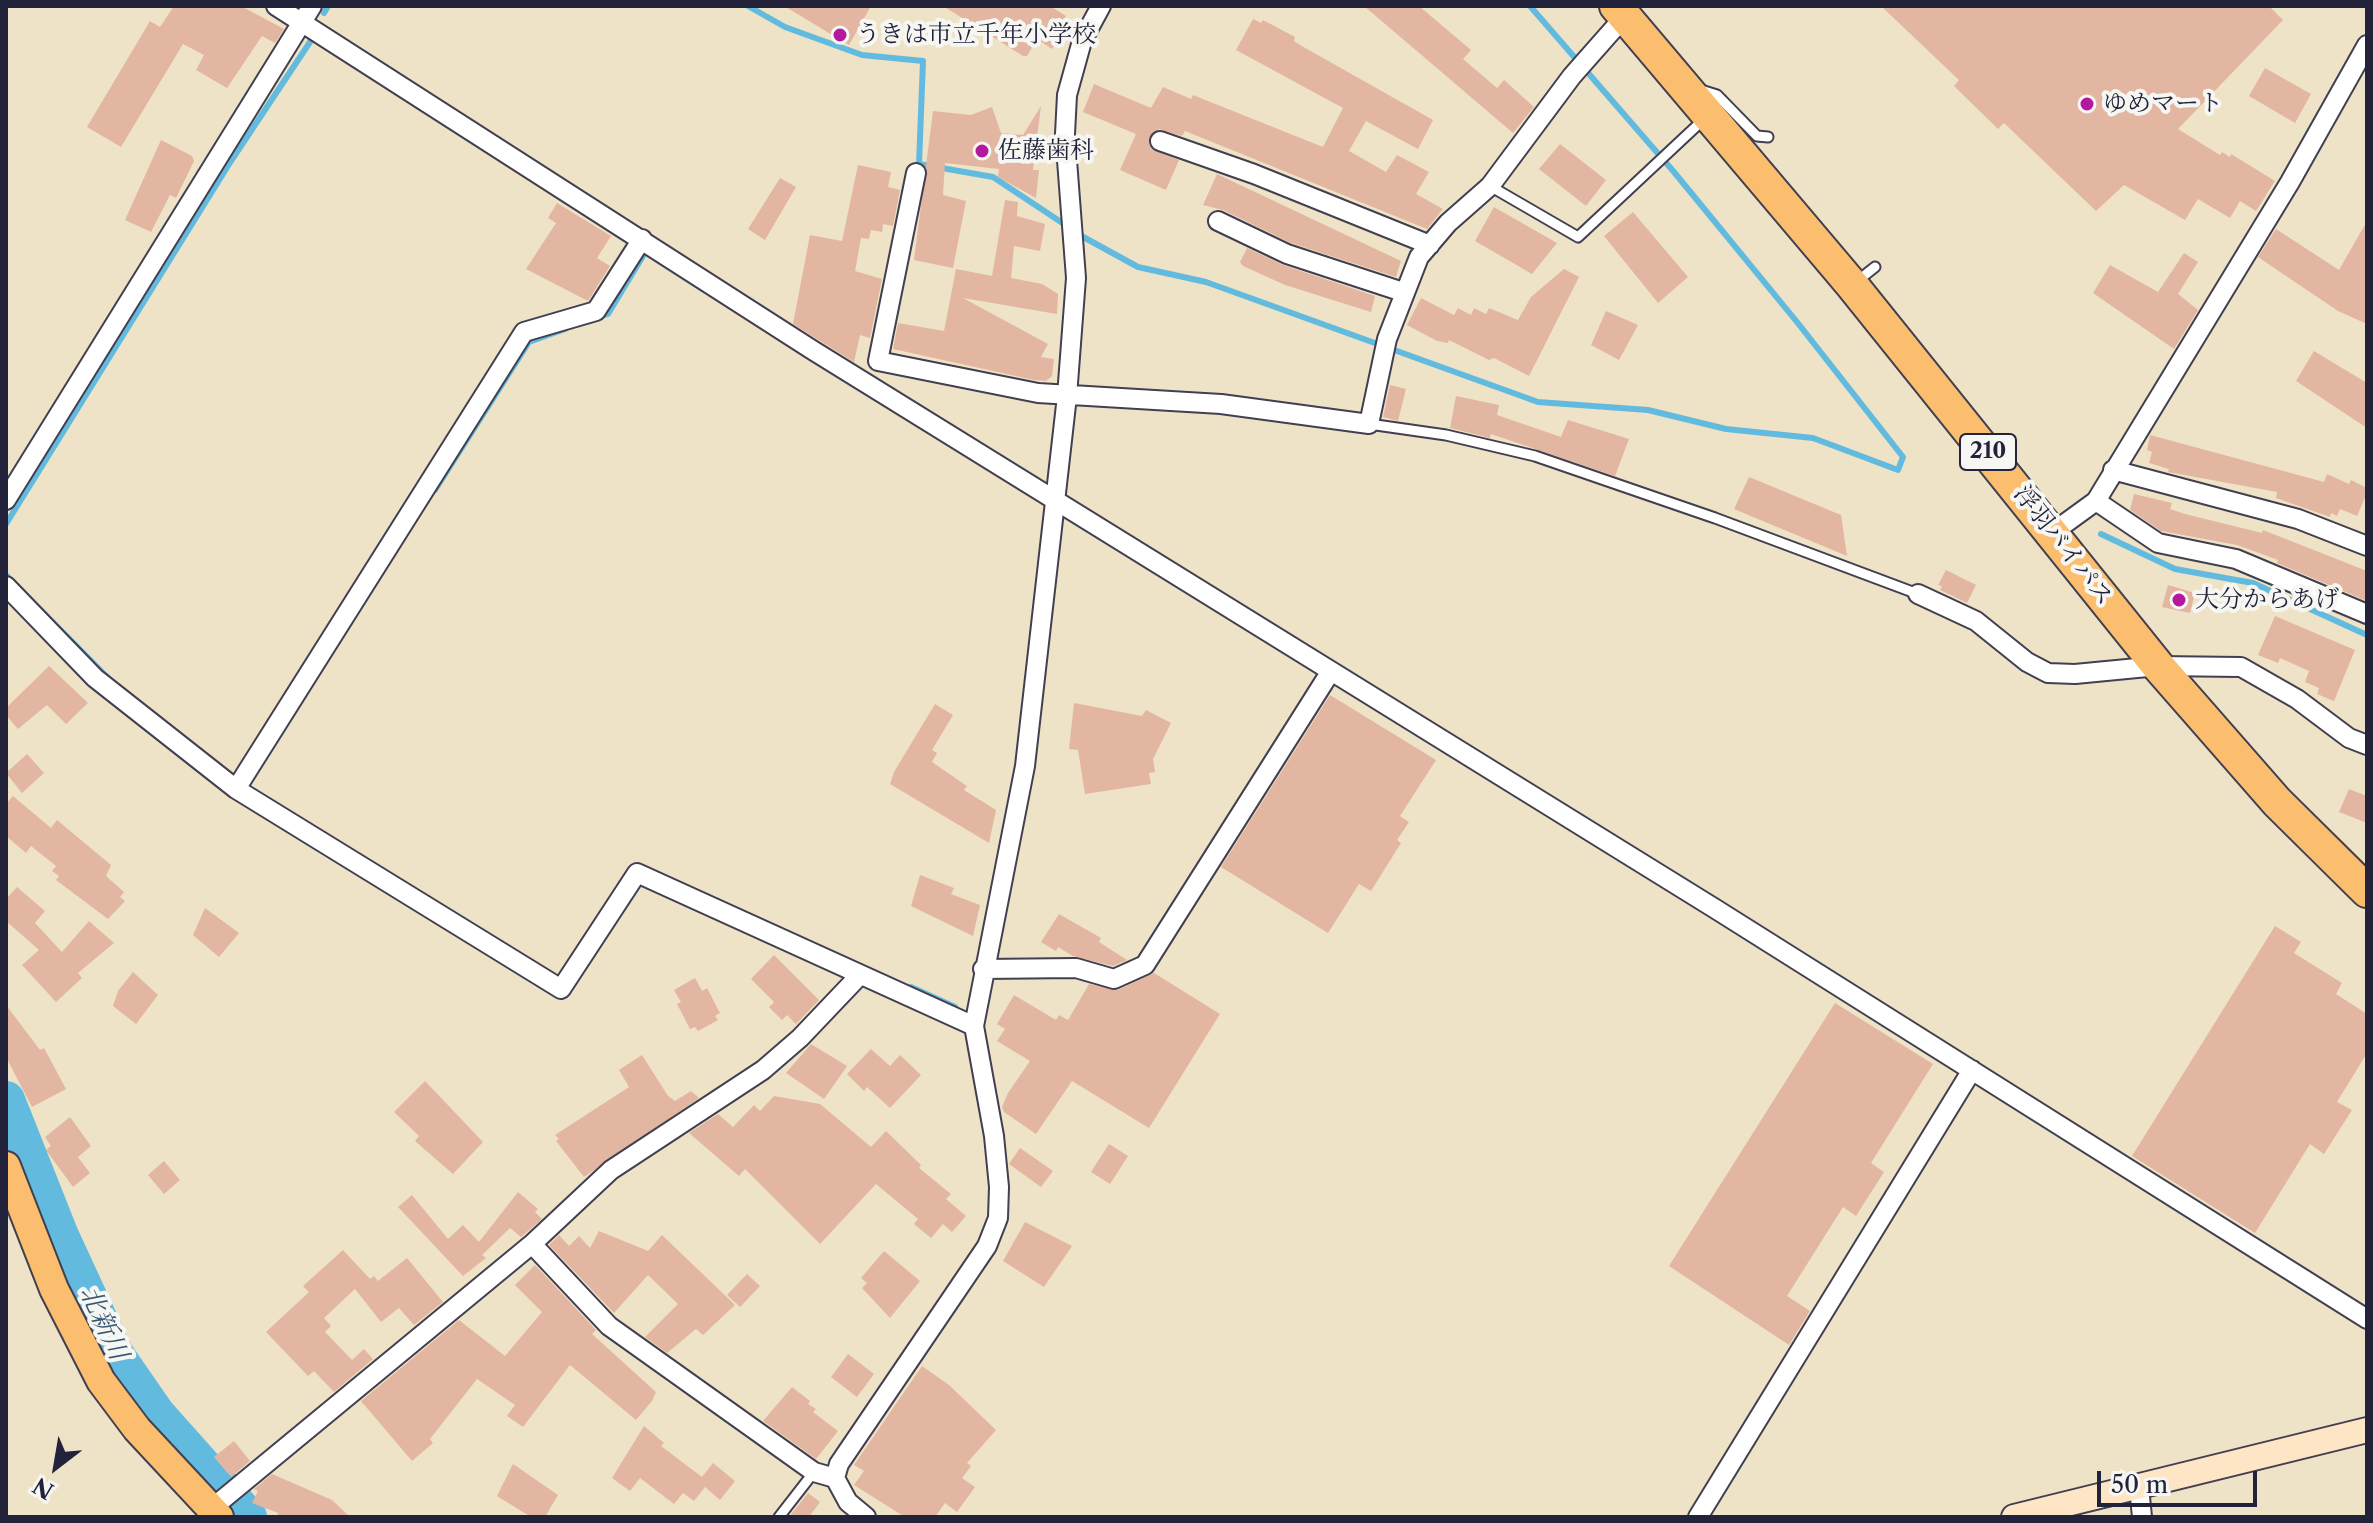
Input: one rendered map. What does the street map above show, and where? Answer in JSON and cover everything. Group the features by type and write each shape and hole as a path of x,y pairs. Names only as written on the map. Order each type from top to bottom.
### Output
{"highway":[{"name":"浮羽バイパス","path":"1619,8 1709,114 1864,276 2052,533 2158,666 2277,802 2367,891"}],"main road":[{"path":"6,1166 54,1289 101,1381 137,1429 216,1510"},
{"path":"2014,1517 2367,1430"}],"street":[{"path":"276,6 307,14 814,351 1054,497 2367,1319"},
{"path":"866,1517 848,1502 835,1478 839,1464 987,1246 998,1218 999,1187 994,1136 974,1026 1025,766 1067,396 1076,278 1065,134 1067,95 1082,41 1101,6"},
{"path":"916,173 878,361 1067,396 1221,404 1369,424 1385,345 1419,257 1448,223 1490,186 1592,52 1619,8"},
{"path":"6,500 307,14"},
{"path":"2052,533 2096,501 2290,182 2367,45"},
{"path":"1160,141 1254,174 1430,245"},
{"path":"1218,221 1287,254 1403,292"},
{"path":"236,789 524,332 596,311 642,239"},
{"path":"2113,470 2298,519 2367,546"},
{"path":"2096,501 2158,543 2236,559 2367,614"},
{"path":"6,586 95,678 236,789 561,989 637,873 974,1026"},
{"path":"1918,594 1976,621 2027,662 2048,673 2075,674 2158,666 2241,667 2297,699 2349,738 2367,745"},
{"path":"983,969 1076,968 1114,979 1145,965 1331,671"},
{"path":"216,1510 532,1244 611,1170 763,1070 800,1038 859,976"},
{"path":"1698,1517 1972,1070"},
{"path":"532,1244 609,1326 814,1472 835,1478"},
{"path":"2139,1487 2142,1517"}],"lane":[{"path":"1683,84 1717,95 1757,136 1768,137"},
{"path":"1490,186 1578,237 1709,114"},
{"path":"1369,424 1446,435 1535,456 1715,518 1918,594"},
{"path":"779,1517 814,1472"}],"building":[{"path":"174,6 241,6 284,29 275,43 262,36 227,88 196,70 204,55 183,44 121,147 87,127 150,21 160,27"},
{"name":"うきは市立千年小学校","path":"784,6 871,6 849,45"},
{"path":"943,6 1050,6 1066,16 1061,24 1066,27 1052,49 1037,39 1027,56 1023,56"},
{"path":"1364,6 1419,6 1471,50 1463,59 1497,88 1504,80 1534,107 1513,133"},
{"name":"ゆめマート","path":"1881,6 2269,6 2283,20 2178,129 2220,155 2222,152 2230,157 2231,154 2275,181 2256,211 2240,201 2230,218 2198,199 2185,220 2124,185 2096,211 2004,123 1998,129 1954,86 1959,80"},
{"path":"1253,19 1261,23 1263,20 1295,37 1294,41 1300,45 1433,120 1418,149 1366,121 1349,151 1386,172 1397,155 1429,172 1416,194 1443,209 1427,229 1185,131 1182,136 1159,129 1149,138 1151,149 1179,160 1166,190 1120,170 1136,134 1083,112 1094,84 1151,108 1163,87 1191,99 1193,95 1323,147 1343,108 1236,50"},
{"path":"2265,68 2311,94 2295,123 2249,96"},
{"path":"1041,106 1033,170 1039,170 1036,198 998,177 999,169 945,163 943,195 966,201 953,268 914,260 933,111 971,115 992,107 1001,133 1023,135"},
{"path":"161,140 192,156 194,161 176,198 170,195 151,232 125,220"},
{"path":"1560,144 1606,180 1586,206 1539,169"},
{"path":"858,165 891,172 888,187 900,190 893,226 883,224 882,232 871,230 869,239 861,238 855,271 882,279 870,338 860,335 854,362 793,324 810,235 842,241"},
{"path":"1217,174 1401,261 1396,277 1291,243 1223,210 1203,205"},
{"path":"780,178 796,187 765,240 748,229"},
{"path":"1005,200 1018,202 1017,216 1045,224 1040,251 1014,246 1011,278 1042,284 1058,294 1057,314 963,298 1048,344 1041,357 1054,359 1052,376 1046,381 1034,380 893,349 898,323 944,331 956,269 992,276"},
{"path":"557,203 611,236 597,258 610,266 588,301 526,269 556,223 548,218"},
{"path":"1494,207 1557,243 1532,274 1475,241"},
{"path":"1633,212 1688,277 1658,303 1604,236"},
{"path":"2367,221 2367,324 2338,311 2258,257 2276,229 2339,270"},
{"path":"1247,248 1283,265 1375,296 1371,312 1285,285 1243,266 1240,262"},
{"path":"2184,253 2198,262 2178,294 2198,310 2174,349 2093,293 2110,265 2158,292"},
{"path":"1564,269 1579,277 1529,376 1449,340 1448,343 1437,341 1407,325 1421,298 1454,315 1458,308 1471,315 1474,308 1486,314 1489,308 1518,320 1531,297"},
{"path":"1606,311 1638,325 1619,360 1591,345"},
{"path":"2314,351 2367,383 2367,428 2296,381"},
{"path":"1390,385 1406,389 1398,421 1383,417"},
{"path":"1456,396 1499,405 1497,415 1561,437 1568,420 1629,439 1615,476 1491,434 1490,438 1450,428"},
{"path":"2150,435 2324,482 2327,474 2349,484 2351,480 2367,488 2367,493 2357,516 2340,509 2337,516 2331,513 2330,517 2276,498 2277,492 2168,472 2169,469 2149,463 2152,452 2147,450"},
{"path":"1749,477 1841,515 1847,556 1734,509"},
{"path":"2134,494 2172,503 2170,509 2185,514 2262,533 2263,530 2367,571 2367,601 2277,563 2278,560 2237,545 2161,531 2130,510"},
{"path":"1946,570 1976,585 1967,603 1940,590 1942,586 1938,585"},
{"name":"大分からあげ","path":"2168,585 2195,593 2190,613 2162,607"},
{"path":"2275,616 2355,650 2334,701 2317,694 2319,688 2305,682 2309,671 2280,658 2278,663 2258,655"},
{"path":"49,666 88,703 66,724 47,705 18,729 6,715 6,708"},
{"path":"1330,695 1436,760 1400,816 1409,822 1397,840 1401,843 1371,891 1359,884 1328,933 1221,867"},
{"path":"1074,703 1142,716 1146,710 1171,723 1153,759 1155,772 1149,773 1151,784 1085,794 1078,750 1069,749"},
{"path":"935,704 953,715 932,750 937,753 932,762 967,786 964,790 996,810 989,843 890,784"},
{"path":"27,754 44,773 22,793 6,773"},
{"path":"2349,789 2367,796 2367,823 2339,812"},
{"path":"13,796 51,828 57,820 111,865 106,876 124,892 120,897 125,901 108,919 56,880 59,876 52,871 56,866 31,846 26,853 6,836 6,804"},
{"path":"920,875 954,888 951,894 980,905 973,936 911,906"},
{"path":"17,887 45,911 35,923 62,952 89,921 114,943 78,973 82,978 56,1002 22,965 39,950 6,921 6,899"},
{"path":"205,908 239,933 219,957 193,935"},
{"path":"1059,914 1101,938 1099,942 1127,960 1113,966 1073,956 1058,947 1056,951 1041,942"},
{"path":"2275,926 2301,942 2294,953 2342,983 2336,994 2367,1014 2367,1053 2337,1102 2352,1110 2324,1154 2310,1144 2255,1233 2132,1156"},
{"path":"774,955 819,1000 796,1024 787,1015 782,1020 769,1007 774,1002 751,979"},
{"path":"133,972 158,995 136,1024 113,1006 118,991"},
{"path":"1154,973 1220,1014 1149,1128 1072,1081 1036,1134 1004,1112 1002,1107 1008,1093 1030,1061 997,1041 1005,1029 997,1024 1014,995 1056,1020 1059,1015 1068,1020 1089,984 1118,990"},
{"path":"695,978 702,991 707,988 720,1013 715,1016 718,1020 698,1031 695,1027 690,1029 677,1004 681,1002 674,990"},
{"path":"1835,1003 1933,1064 1871,1163 1884,1172 1856,1216 1843,1207 1787,1296 1810,1311 1789,1345 1669,1266"},
{"path":"6,1005 40,1050 44,1048 66,1089 32,1107 6,1057"},
{"path":"811,1044 847,1066 824,1099 786,1073"},
{"path":"871,1049 890,1066 900,1055 921,1075 890,1108 867,1087 864,1091 847,1074"},
{"path":"642,1055 668,1096 675,1101 691,1091 699,1098 584,1177 556,1141 559,1139 555,1135 629,1087 619,1070"},
{"path":"425,1081 483,1142 453,1174 415,1141 419,1136 394,1112"},
{"path":"774,1096 820,1104 871,1147 886,1131 921,1165 919,1168 951,1194 946,1199 966,1216 952,1232 943,1224 931,1238 914,1224 918,1219 876,1184 820,1244 745,1169 739,1176 689,1133 718,1114 733,1127 754,1105 760,1111"},
{"path":"70,1117 91,1146 78,1157 90,1173 73,1187 46,1150 51,1146 45,1137"},
{"path":"1109,1144 1128,1156 1110,1184 1091,1172"},
{"path":"1020,1148 1053,1171 1041,1187 1009,1164"},
{"path":"164,1161 180,1180 164,1194 148,1175"},
{"path":"518,1192 538,1209 535,1212 542,1219 521,1237 510,1228 482,1255 486,1258 463,1276 398,1207 412,1195 448,1239 463,1225 479,1242"},
{"path":"1025,1222 1072,1246 1044,1287 1003,1261"},
{"path":"599,1231 648,1251 662,1235 735,1305 703,1335 696,1329 667,1353 645,1337 678,1304 648,1275 614,1313 549,1245 559,1235 569,1246 579,1236 590,1248"},
{"path":"343,1250 370,1279 374,1276 378,1281 407,1258 443,1302 414,1325 399,1308 381,1322 355,1289 324,1318 331,1326 325,1332 352,1360 364,1349 373,1359 334,1392 314,1371 308,1376 266,1332 309,1292 303,1286"},
{"path":"884,1251 920,1281 890,1318 862,1288 867,1283 861,1278"},
{"path":"535,1265 596,1330 592,1334 656,1392 652,1401 636,1420 570,1365 523,1427 507,1416 515,1405 477,1379 430,1439 433,1443 412,1461 361,1401 459,1320 505,1356 542,1312 515,1285"},
{"path":"747,1274 760,1286 740,1307 727,1295"},
{"path":"848,1354 874,1374 857,1397 831,1377"},
{"path":"922,1366 949,1385 996,1430 967,1463 971,1466 962,1478 975,1487 957,1512 945,1503 935,1517 905,1517 854,1485 864,1471 854,1465"},
{"path":"792,1387 810,1401 808,1404 816,1409 813,1412 838,1431 816,1459 763,1421"},
{"path":"644,1426 664,1443 661,1446 702,1477 713,1463 735,1481 720,1500 705,1487 694,1501 683,1493 674,1504 640,1478 630,1491 612,1478"},
{"path":"234,1441 250,1461 231,1477 214,1457"},
{"path":"513,1464 558,1495 545,1517 531,1517 497,1496"},
{"path":"272,1474 332,1500 350,1517 277,1517 278,1513 252,1503 258,1491 254,1489"},
{"path":"808,1493 820,1502 809,1517 789,1517"}],"waterway":[{"path":"324,13 328,6"},
{"path":"748,6 785,27 862,55 923,61 919,164 993,177 1067,226"},
{"path":"1076,233 1138,267 1206,282 1538,402 1648,410 1726,429 1813,438 1898,470 1903,457 1797,322 1674,172 1530,6"},
{"path":"6,524 231,161 312,39"},
{"path":"598,317 608,314 646,251"},
{"path":"435,490 529,342 565,329"},
{"path":"2101,534 2175,569 2253,583 2367,635"},
{"path":"6,575 107,677"},
{"path":"911,987 955,1007"},
{"name":"北新川","path":"6,1100 60,1236 114,1353 157,1415 248,1517"}],"place":[{"name":"うきは市立千年小学校","path":"840,35"},
{"name":"ゆめマート","path":"2087,104"},
{"name":"佐藤歯科","path":"982,151"},
{"name":"大分からあげ","path":"2179,600"}]}
